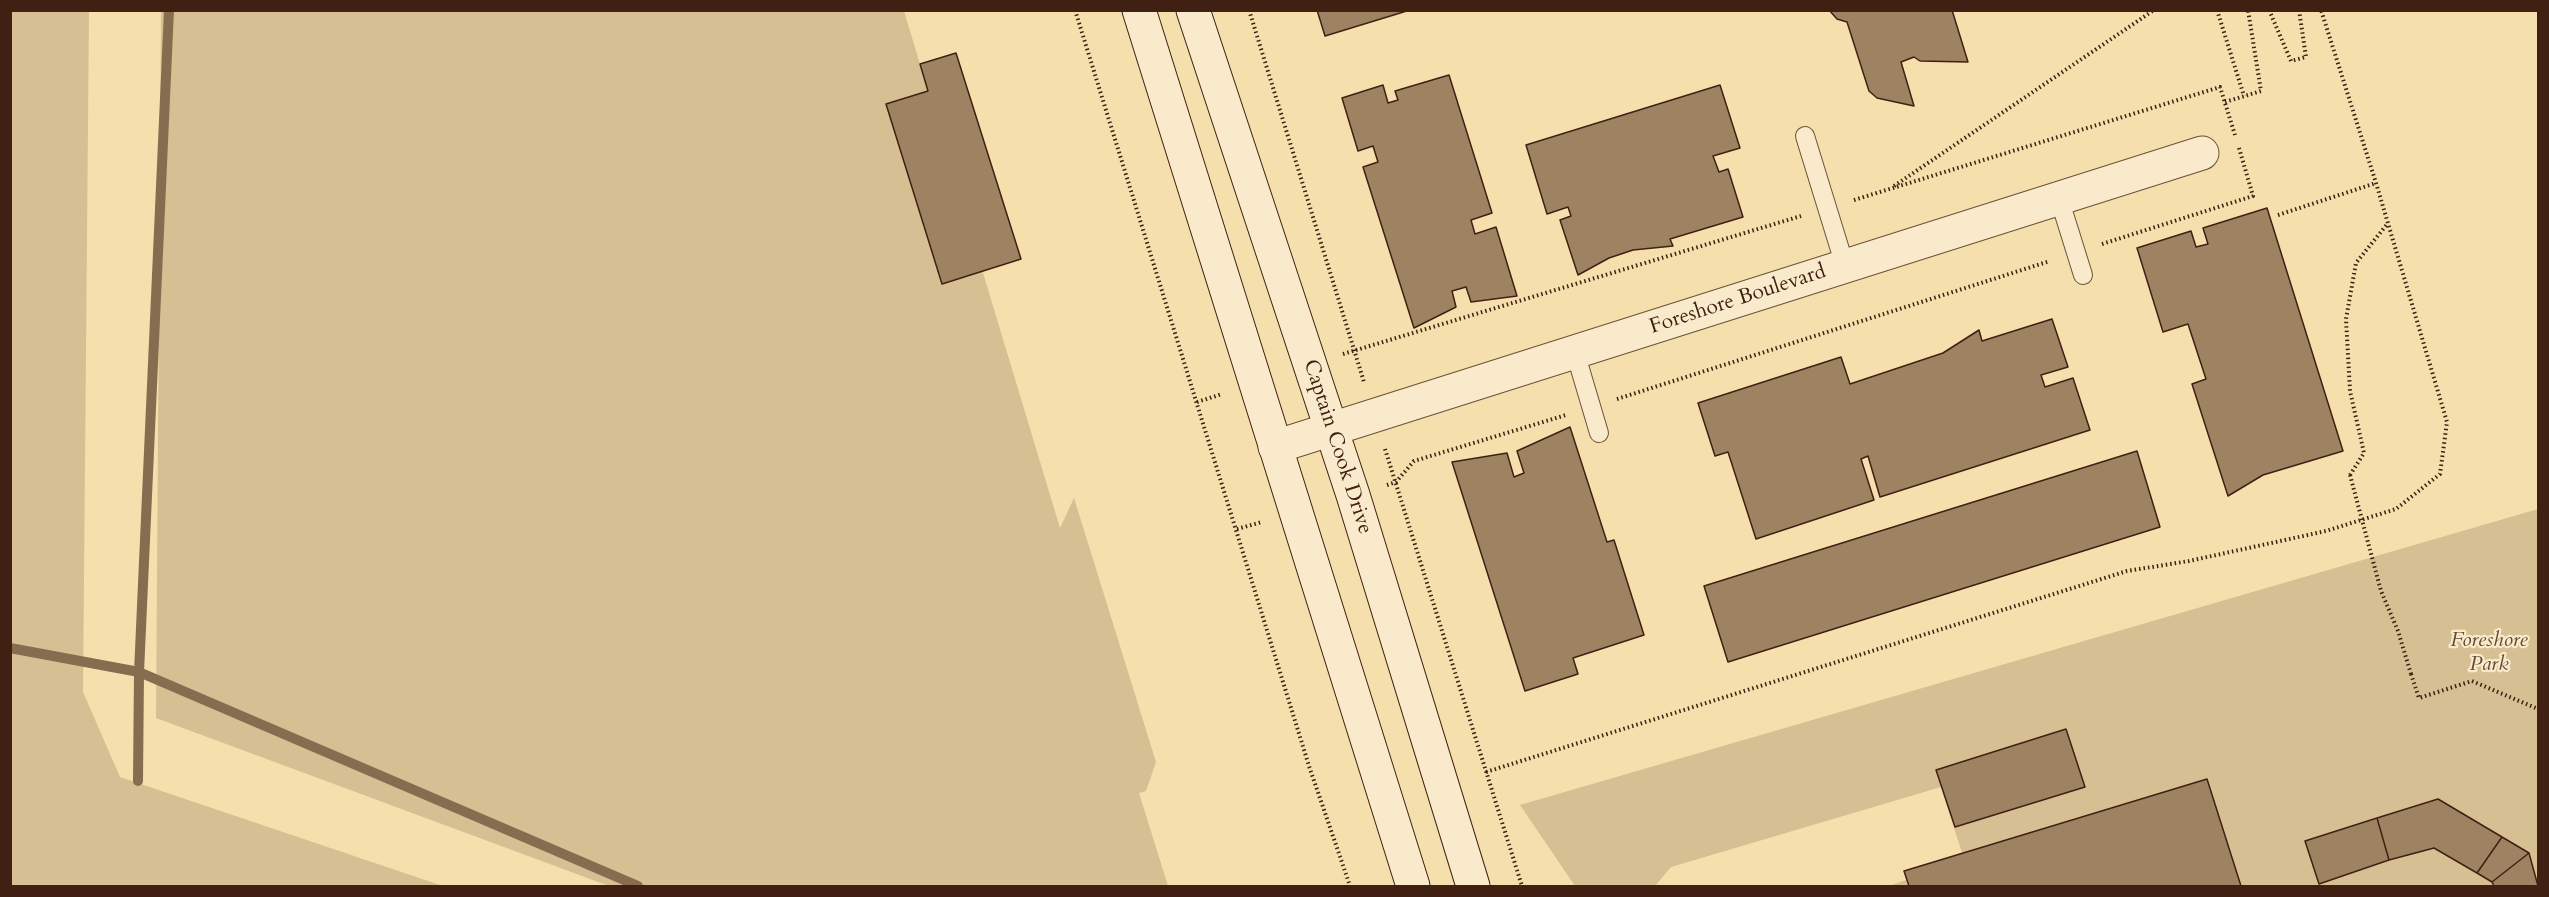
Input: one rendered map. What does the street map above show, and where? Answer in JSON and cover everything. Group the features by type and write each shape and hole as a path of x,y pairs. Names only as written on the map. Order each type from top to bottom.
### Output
{"main road":[{"path":"1138,10 1413,886"},
{"name":"Captain Cook Drive","path":"1193,10 1331,429 1473,886"},
{"name":"Foreshore Boulevard","path":"1275,447 2202,153"}],"lane":[{"path":"1805,136 1845,266"},
{"path":"2059,198 2083,275"},
{"path":"1575,352 1599,433"}],"path":[{"path":"1075,10 1306,754 1350,886"},
{"path":"1248,10 1522,886"},
{"path":"1889,189 2154,10"},
{"path":"2217,10 2244,96"},
{"path":"2225,102 2261,91 2248,10"},
{"path":"2269,10 2291,61 2306,57 2299,10"},
{"path":"1486,772 2127,571 2189,561 2326,531 2396,509 2440,474 2447,422 2376,183 2321,10"},
{"path":"2278,214 2376,183"},
{"path":"1396,482 1414,461 1591,407 2253,196"},
{"path":"2388,223 2356,263 2346,319 2350,391 2364,453 2350,475 2381,591 2398,631 2419,698 2472,681 2538,709"}],"green space":[{"path":"10,11 89,11 83,692 120,777 443,886 11,886"},
{"path":"161,11 904,11 1060,528 1074,498 1156,762 1146,791 1139,793 1168,886 609,886 156,718"},
{"name":"Foreshore Park","path":"2538,509 2538,886 1889,886 1906,880 1904,871 1962,853 1941,787 1671,867 1655,886 1575,886 1520,805"}],"building":[{"path":"1317,10 1410,10 1325,36"},
{"path":"1829,10 1952,10 1968,62 1920,61 1914,57 1901,62 1914,106 1877,98 1869,91 1847,22 1837,19"},
{"path":"956,53 1021,259 942,284 886,104 928,91 920,64"},
{"path":"1449,75 1492,213 1471,220 1475,234 1496,227 1517,296 1471,302 1466,287 1452,291 1456,307 1414,328 1363,167 1378,162 1373,146 1358,151 1342,98 1383,85 1388,103 1398,100 1395,91"},
{"path":"1720,85 1740,148 1713,156 1719,172 1728,169 1743,217 1670,239 1673,246 1633,250 1609,258 1578,275 1560,220 1571,216 1568,207 1547,214 1526,145"},
{"path":"2267,208 2343,451 2263,475 2228,496 2192,384 2206,379 2188,324 2163,332 2137,248 2191,231 2196,247 2208,244 2203,228"},
{"path":"2052,319 2068,367 2041,375 2045,387 2073,378 2090,430 1880,497 1868,456 1861,459 1874,500 1756,539 1728,452 1715,456 1698,403 1841,357 1850,384 1943,353 1979,330 1982,341"},
{"path":"1570,427 1607,542 1614,540 1644,635 1573,658 1578,674 1525,691 1452,462 1507,453 1514,477 1524,473 1517,451"},
{"path":"2137,451 2160,527 1728,662 1704,586"},
{"path":"2066,729 2085,787 1955,827 1936,770"},
{"path":"2207,779 2241,886 1909,886 1904,871"},
{"path":"2438,799 2502,837 2477,873 2434,848 2389,860 2377,818"},
{"path":"2377,818 2389,860 2319,884 2305,841"},
{"path":"2502,837 2529,853 2492,882 2477,873"},
{"path":"2529,853 2538,886 2494,886 2492,882"}],"waterway":[{"path":"10,648 139,672 169,10"},
{"path":"138,781 139,672 638,886"}]}
